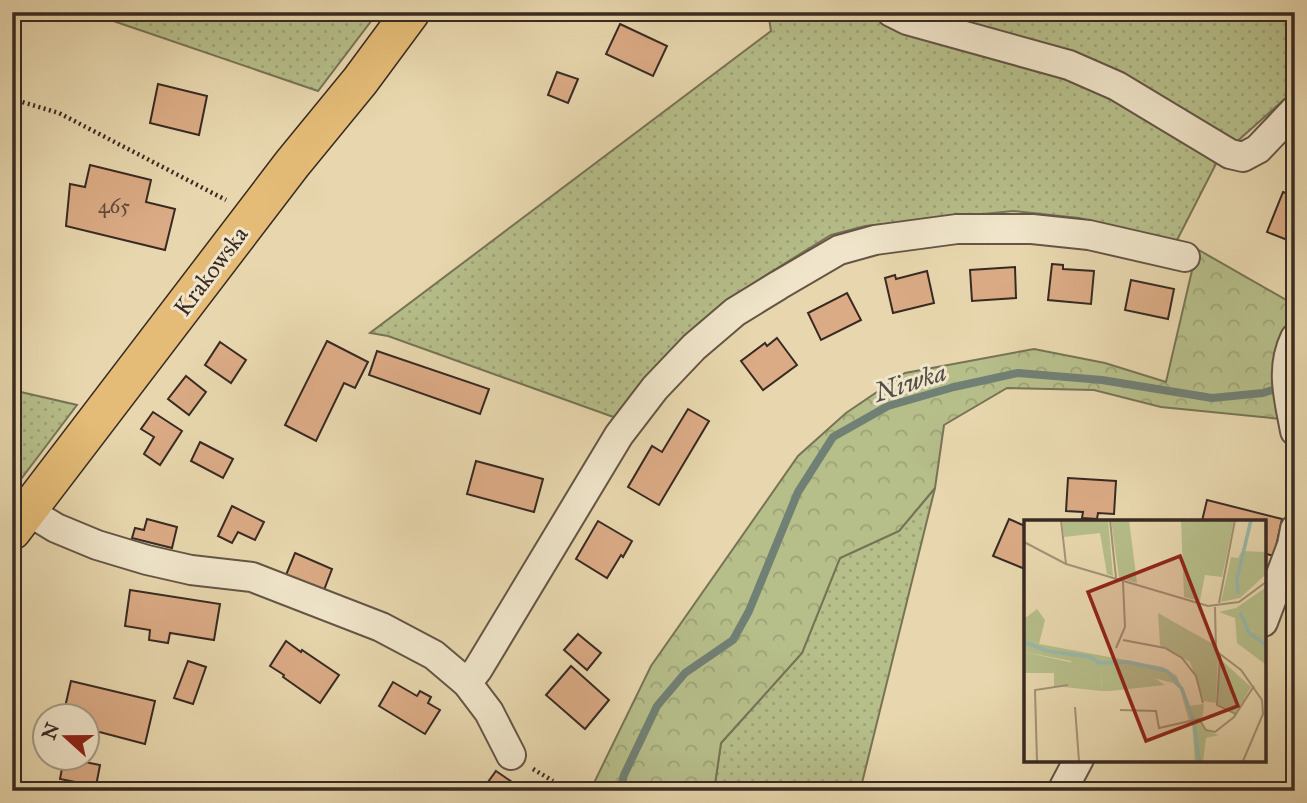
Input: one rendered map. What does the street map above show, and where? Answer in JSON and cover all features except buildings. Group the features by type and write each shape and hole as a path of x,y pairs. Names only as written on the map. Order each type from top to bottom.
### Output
{"main road":[{"name":"Krakowska","path":"20,521 411,12"}],"lane":[{"path":"891,12 907,20 1069,65 1117,86 1230,154 1243,157 1258,149 1295,110"},
{"path":"467,683 619,435 648,397 704,338 735,312 779,285 839,250 875,240 957,229 1032,229 1077,234 1185,257"},
{"path":"1295,338 1289,350 1287,381 1295,431"},
{"path":"20,521 56,528 97,545 191,570 252,577 381,627 433,655 467,683 489,712 511,755"},
{"path":"1265,617 1289,556 1295,529"},
{"path":"1062,791 1078,761"}],"path":[{"path":"12,99 59,113 254,214"}],"green space":[{"path":"87,12 378,12 318,91"},
{"path":"768,12 838,19 864,12 883,12 1066,71 1220,156 1175,244 1079,218 1013,211 865,226 831,235 741,291 698,326 619,419 388,336 370,333 771,31"},
{"path":"909,12 1295,12 1295,90 1233,145"},
{"path":"1197,249 1295,305 1295,327 1281,419 1161,407 1094,390 1007,388 944,425 935,488 899,531 840,558 802,653 721,743 714,791 590,791 651,666 798,456 846,413 905,373 1034,349 1105,363 1166,382"},
{"path":"12,390 77,405 12,491"},
{"path":"935,488 860,791 714,791 721,743 802,653 840,558 899,531"}],"waterway":[{"name":"Niwka","path":"620,791 624,775 657,706 685,673 733,640 749,611 798,492 833,437 888,406 954,387 1018,373 1102,380 1212,398 1263,393 1282,387"}]}
